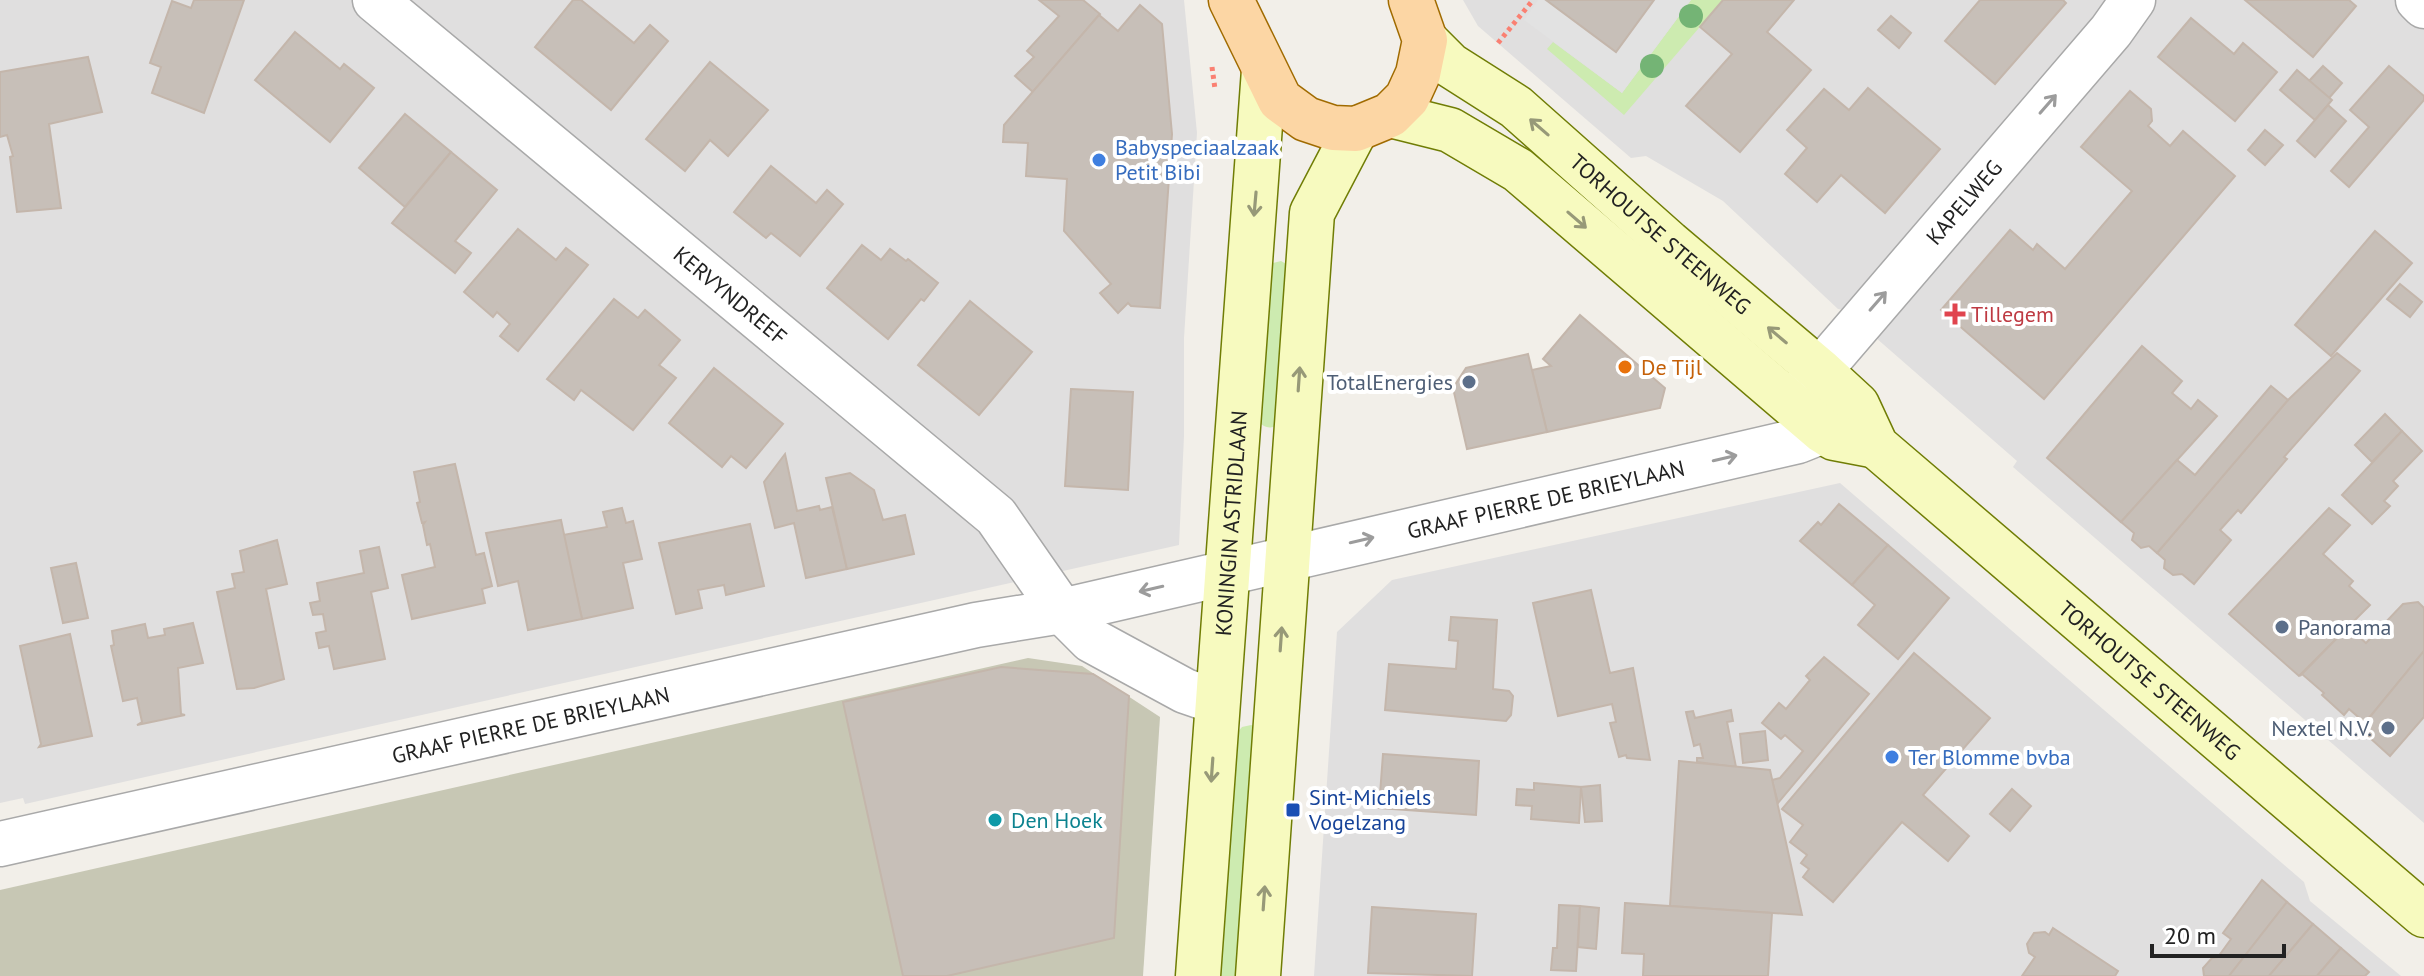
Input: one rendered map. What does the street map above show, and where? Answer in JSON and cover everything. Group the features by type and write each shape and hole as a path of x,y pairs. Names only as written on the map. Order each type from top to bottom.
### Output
{"main road":[{"path":"1231,0 1280,100 1306,119 1333,128 1373,122"},
{"path":"1258,976 1312,213 1373,122 1407,98 1418,74 1418,20"},
{"name":"TORHOUTSE STEENWEG","path":"1418,20 1450,65 1516,107 1852,399 1876,446 2424,915"},
{"name":"KONINGIN ASTRIDLAAN","path":"1198,976 1201,696 1227,571 1264,70"},
{"name":"TORHOUTSE STEENWEG","path":"1373,122 1450,130 1518,170 1807,418 1834,438 1876,446"}],"street":[{"name":"KERVYNDREEF","path":"375,0 996,516 1062,611 1091,640 1201,696"},
{"path":"2418,0 2424,6"},
{"name":"KAPELWEG","path":"1807,418 1819,370 2130,4"},
{"name":"GRAAF PIERRE DE BRIEYLAAN","path":"0,844 976,625 1062,611 1798,441 1807,418 1852,399"}],"path":[{"path":"1490,51 1533,0"}],"shaded area":[{"path":"0,0 1184,0 1197,133 1184,338 1179,545 25,804 23,798 0,803"},
{"path":"1463,0 2424,0 2424,823 2013,467 2017,461 1844,310 1838,309 1723,201 1646,156 1631,158 1478,26"},
{"path":"1538,0 1691,0 1622,93 1524,20"},
{"path":"1840,483 2304,882 2310,901 2401,976 1314,976 1337,632 1392,580"},
{"path":"1028,658 1082,666 1160,717 1143,976 0,976 0,890"}],"green space":[{"path":"1691,0 1723,0 1624,115 1547,49 1553,42 1622,93"},
{"path":"1281,261 1288,265 1278,425 1268,427 1259,422 1267,270 1273,263"},
{"path":"1254,726 1246,976 1220,976 1237,733 1242,727"}],"building":[{"path":"194,0 244,0 204,113 152,93 161,67 150,63 172,1 191,8"},
{"path":"573,0 581,0 634,43 650,25 668,41 611,110 535,47"},
{"path":"1039,0 1083,0 1100,14 1033,92 1015,76 1034,57 1027,51 1059,16"},
{"path":"1546,0 1654,0 1616,52"},
{"path":"1723,0 1794,0 1767,32 1811,70 1740,152 1686,106 1732,54 1700,27"},
{"path":"1980,0 2063,0 2066,3 1995,84 1945,41"},
{"path":"2245,0 2349,0 2356,6 2313,57"},
{"name":"Babyspeciaalzaak Petit Bibi","path":"1140,5 1162,24 1172,134 1160,308 1131,306 1128,303 1118,313 1100,293 1111,284 1064,231 1067,179 1026,176 1028,143 1003,142 1004,125 1099,15 1118,31"},
{"path":"1891,16 1911,33 1899,48 1878,30"},
{"path":"2191,18 2234,54 2243,43 2277,72 2235,121 2158,57"},
{"path":"295,32 340,69 344,64 374,88 330,142 255,80"},
{"path":"88,57 102,112 49,124 61,208 17,212 10,157 13,156 7,135 0,137 0,72"},
{"path":"710,62 768,110 728,156 710,140 685,171 646,139"},
{"path":"2323,66 2342,83 2329,98 2309,81"},
{"path":"2389,66 2424,96 2424,100 2349,187 2331,171 2369,127 2350,110"},
{"path":"2297,70 2332,100 2315,120 2280,90"},
{"path":"1868,88 1940,149 1885,213 1841,175 1817,202 1785,174 1807,148 1787,130 1824,89 1849,110"},
{"path":"2130,91 2151,109 2152,121 2148,126 2170,146 2183,131 2235,176 2044,399 1941,310 2010,230 2033,250 2037,244 2065,269 2132,191 2081,147"},
{"path":"2328,105 2346,121 2315,157 2297,141"},
{"path":"405,114 451,152 405,207 359,168"},
{"path":"2265,130 2283,145 2265,165 2248,150"},
{"path":"451,152 497,190 455,241 471,253 455,273 392,223"},
{"path":"771,166 816,203 827,190 843,204 800,256 771,233 766,238 734,212"},
{"path":"518,229 556,260 566,248 588,265 518,351 500,336 510,324 497,312 493,317 464,292"},
{"path":"2375,231 2412,263 2331,356 2295,325"},
{"path":"862,245 881,260 890,249 938,283 888,339 827,288"},
{"path":"2400,284 2422,302 2410,317 2387,299"},
{"path":"614,299 638,318 645,310 680,340 659,365 676,378 633,430 581,390 574,400 547,379"},
{"path":"970,301 1032,352 979,415 918,365"},
{"path":"1580,315 1665,388 1660,408 1547,432 1532,370 1551,366 1543,359"},
{"path":"2142,346 2182,381 2172,393 2191,409 2198,400 2217,416 2121,522 2047,458"},
{"path":"2337,353 2360,371 2284,457 2287,459 2241,513 2238,510 2220,530 2231,540 2194,584 2182,574 2173,575 2164,568 2165,560 2157,553 2288,400"},
{"path":"1528,354 1547,432 1467,449 1453,388 1466,368"},
{"path":"714,368 783,424 746,468 731,456 722,467 669,423"},
{"path":"2271,386 2288,400 2157,553 2149,546 2141,548 2132,540 2134,533 2121,522 2177,460 2195,475"},
{"path":"1071,389 1133,392 1128,490 1065,486"},
{"path":"2385,414 2402,431 2372,462 2355,445"},
{"path":"2402,431 2422,451 2393,481 2398,486 2384,501 2390,506 2372,524 2342,495"},
{"path":"785,454 797,511 819,506 820,510 832,507 847,569 806,578 794,523 775,528 764,482"},
{"path":"455,464 476,555 484,553 492,586 482,589 485,603 412,619 402,575 435,567 430,544 427,545 425,522 422,523 417,503 420,502 414,472"},
{"path":"850,473 874,490 883,520 905,515 914,554 847,569 826,478"},
{"path":"1839,504 1888,545 1852,585 1800,541 1818,522 1821,525"},
{"path":"622,508 626,523 633,521 642,559 623,563 633,608 582,619 563,535 607,527 603,512"},
{"path":"2329,508 2350,525 2323,554 2353,581 2349,586 2370,605 2299,676 2229,614"},
{"path":"561,520 582,619 528,630 518,581 498,586 486,533"},
{"path":"750,524 764,586 726,595 724,585 698,590 702,608 676,614 659,543"},
{"path":"277,540 287,584 266,589 284,679 254,688 237,689 217,592 235,588 232,574 244,572 240,551"},
{"path":"1888,545 1949,598 1898,659 1858,625 1875,605 1852,585"},
{"path":"379,547 388,588 371,592 385,659 334,669 329,646 319,648 316,633 326,631 323,614 313,615 310,603 320,601 317,583 364,573 360,551"},
{"path":"76,563 88,618 63,623 51,568"},
{"path":"1591,590 1610,673 1633,668 1650,760 1627,758 1626,755 1619,757 1610,723 1616,722 1612,704 1558,716 1533,603"},
{"path":"2418,602 2424,608 2424,651 2360,729 2364,722 2349,709 2344,715 2322,695 2324,693 2302,674 2300,676 2348,627 2366,643 2403,604"},
{"path":"1451,617 1497,620 1493,689 1509,691 1513,696 1511,715 1506,721 1385,710 1389,664 1456,669 1458,641 1449,640"},
{"path":"193,623 203,663 178,668 181,714 185,715 137,725 142,722 137,698 123,701 111,646 114,645 112,631 145,624 148,638 165,635 164,629"},
{"path":"70,634 92,736 39,747 41,744 20,646"},
{"path":"2424,651 2424,717 2390,756 2360,729"},
{"name":"Ter Blomme bvba","path":"1914,653 1990,718 1923,795 1969,836 1948,861 1902,822 1833,902 1803,877 1809,869 1801,863 1807,855 1790,842 1803,825 1782,809"},
{"path":"1824,657 1869,694 1778,803 1772,780 1780,778 1803,751 1785,735 1781,739 1762,723 1779,703 1786,709 1810,680 1806,676"},
{"name":"Den Hoek","path":"1001,667 1093,674 1129,696 1114,938 947,976 903,976 843,702"},
{"path":"1731,710 1733,721 1727,722 1736,767 1697,762 1697,758 1703,758 1700,744 1694,746 1686,712 1693,711 1695,718"},
{"path":"1765,731 1768,760 1743,763 1740,734"},
{"path":"1383,754 1479,761 1476,815 1379,808"},
{"path":"1679,761 1770,770 1802,915 1670,906"},
{"path":"1534,783 1581,787 1579,823 1531,819 1532,806 1516,805 1517,789 1534,790"},
{"path":"1600,785 1602,821 1585,822 1581,787"},
{"path":"2012,789 2031,806 2010,831 1990,814"},
{"path":"2262,880 2287,902 2229,976 2204,976 2203,968 2212,958 2218,957 2231,939 2223,933"},
{"path":"2287,902 2313,924 2269,976 2229,976"},
{"path":"1625,903 1772,913 1768,976 1643,976 1644,954 1622,953"},
{"path":"1559,905 1580,906 1576,971 1551,970 1553,948 1557,948"},
{"path":"1580,906 1599,908 1596,949 1578,947"},
{"path":"1372,907 1476,914 1472,976 1368,973"},
{"path":"2313,924 2341,948 2317,976 2269,976"},
{"path":"2053,928 2118,971 2115,976 2022,976 2035,957 2029,953 2027,944 2034,933 2045,932 2049,935"},
{"path":"2341,948 2369,972 2365,976 2317,976"}],"place":[{"name":"Babyspeciaalzaak Petit Bibi","path":"1099,160"},
{"name":"Tillegem","path":"1955,314"},
{"name":"De Tijl","path":"1625,367"},
{"name":"TotalEnergies","path":"1469,382"},
{"name":"Panorama","path":"2282,627"},
{"name":"Nextel N.V.","path":"2388,728"},
{"name":"Ter Blomme bvba","path":"1892,757"},
{"name":"Sint-Michiels Vogelzang","path":"1293,810"},
{"name":"Den Hoek","path":"995,820"}]}
